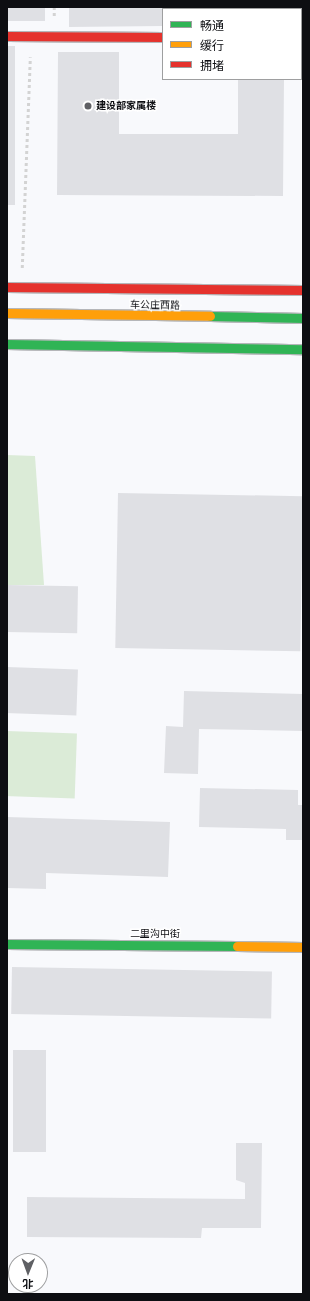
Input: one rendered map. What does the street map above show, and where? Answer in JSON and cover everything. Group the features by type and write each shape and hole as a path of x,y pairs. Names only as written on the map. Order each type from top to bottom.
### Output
{"street":[{"path":"7,36 162,37"},
{"path":"7,287 303,290"},
{"name":"车公庄西路","path":"7,313 303,318"},
{"path":"7,344 303,349"},
{"name":"二里沟中街","path":"7,944 303,947"}],"path":[{"path":"22,273 31,36"}],"green space":[{"path":"7,455 35,456 44,585 7,585"},
{"path":"7,731 77,733 75,798 7,796"}],"building":[{"path":"7,7 45,7 45,21 7,21"},
{"path":"69,7 267,7 162,8 162,26 69,27"},
{"path":"7,46 15,46 15,205 7,205"},
{"name":"建设部家属楼","path":"58,52 119,52 119,134 238,134 238,80 284,80 283,196 57,195"},
{"path":"118,493 303,496 300,651 115,648"},
{"path":"7,585 78,586 77,633 7,632"},
{"path":"7,667 78,669 76,715 7,713"},
{"path":"184,691 303,694 303,731 199,729 198,774 164,773 166,726 183,727"},
{"path":"200,788 298,790 298,805 303,805 303,840 286,840 286,829 199,827"},
{"path":"7,817 170,822 168,877 46,873 46,889 7,888"},
{"path":"12,967 272,972 271,1019 11,1014"},
{"path":"13,1050 46,1050 46,1152 13,1152"},
{"path":"236,1143 262,1143 261,1228 202,1228 201,1238 27,1237 27,1197 245,1199 245,1183 236,1180"}],"traffic: fast":[{"path":"210,316 303,318"},
{"path":"7,344 303,349"},
{"path":"7,944 237,946"}],"traffic: slow":[{"path":"7,313 210,316"},
{"path":"237,946 303,947"}],"traffic: jam":[{"path":"7,36 162,37"},
{"path":"7,287 303,290"}],"place":[{"name":"建设部家属楼","path":"88,106"}]}
